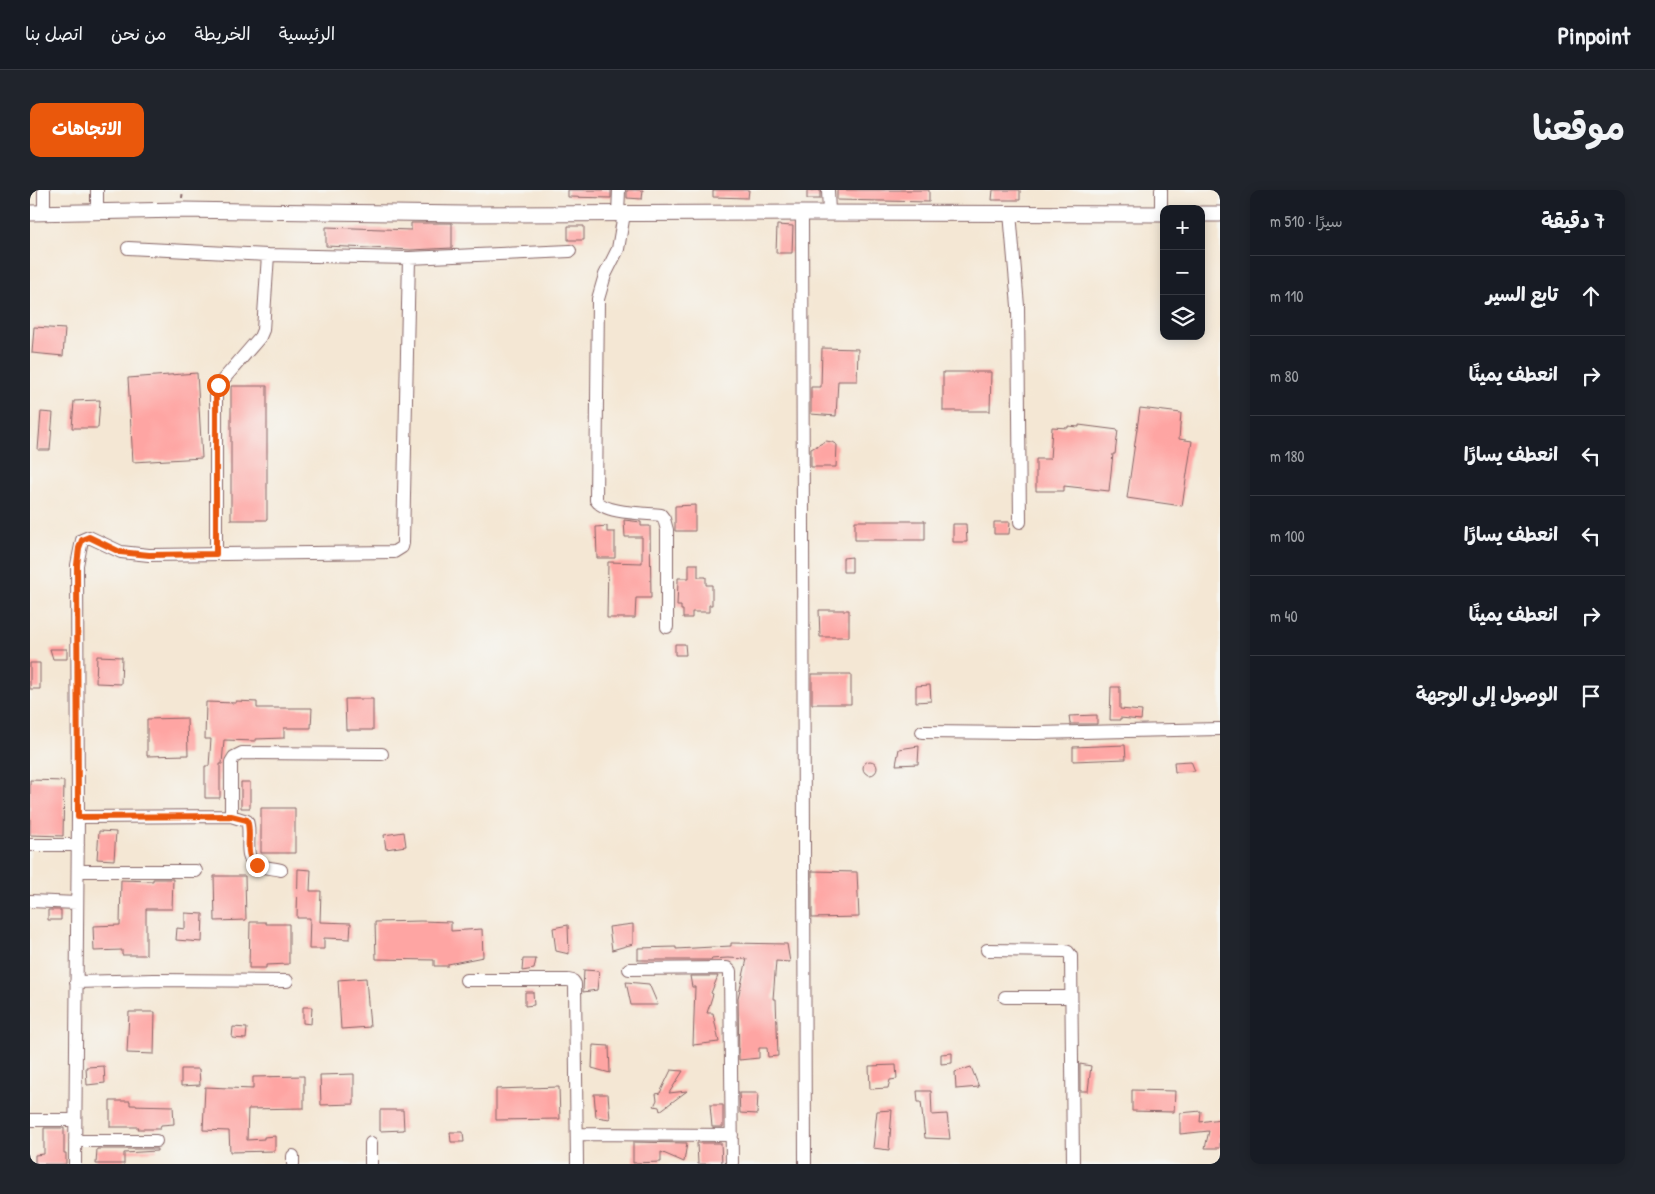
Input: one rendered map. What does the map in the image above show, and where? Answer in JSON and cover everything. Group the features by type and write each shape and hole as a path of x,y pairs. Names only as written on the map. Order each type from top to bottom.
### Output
{"main road":[{"path":"37,213 182,210 464,214 1160,214"},
{"path":"1205,214 1220,214"}],"street":[{"path":"37,213 44,190"},
{"path":"97,190 97,212"},
{"path":"619,190 621,214 618,249 605,276 598,299 596,500 601,506 611,509 661,515 664,519 667,530 667,627"},
{"path":"828,190 828,213"},
{"path":"1161,190 1162,205"},
{"path":"802,213 805,1164"},
{"path":"1010,213 1018,306 1020,522"},
{"path":"128,248 268,255 409,258 570,251"},
{"path":"216,554 216,388 260,337 263,330 268,255"},
{"path":"75,1164 78,871 77,565 79,548 82,540 89,537 120,552 149,555 394,552 402,547 409,258"},
{"path":"922,732 1036,733 1220,729"},
{"path":"231,816 231,762 234,757 242,753 382,754"},
{"path":"78,817 231,816 247,820 249,826 249,854 252,861 257,865 282,870"},
{"path":"30,844 78,845"},
{"path":"78,871 196,871"},
{"path":"30,901 77,903"},
{"path":"987,950 1068,952 1071,956 1073,1164"},
{"path":"629,969 727,968 730,971 732,1164"},
{"path":"76,982 154,980 287,981"},
{"path":"466,980 568,980 575,984 577,1164"},
{"path":"1004,997 1071,997"},
{"path":"30,1120 75,1120"},
{"path":"577,1134 732,1135"},
{"path":"75,1141 156,1141"},
{"path":"371,1143 372,1164"}],"building":[{"path":"568,190 611,190 611,198 568,197"},
{"path":"627,190 643,190 642,199 627,198"},
{"path":"713,190 749,190 748,198 713,197"},
{"path":"820,190 820,199 807,199 807,191"},
{"path":"837,190 929,190 929,202 837,200"},
{"path":"993,190 1020,190 1020,200 992,200"},
{"path":"411,223 452,223 452,248 411,250 326,246 326,227 411,230"},
{"path":"777,225 793,226 792,253 776,253"},
{"path":"568,226 584,226 584,240 568,240"},
{"path":"34,327 65,329 63,356 32,353"},
{"path":"822,348 858,349 857,381 838,381 836,416 811,414 811,387 821,387"},
{"path":"943,372 991,372 990,411 943,411"},
{"path":"197,373 202,458 133,462 128,378"},
{"path":"231,386 267,386 267,520 231,520"},
{"path":"100,400 98,428 72,428 74,401"},
{"path":"1140,408 1181,413 1179,439 1192,441 1182,506 1127,498"},
{"path":"41,412 53,413 50,450 38,450"},
{"path":"1079,425 1118,430 1109,491 1064,486 1064,491 1036,491 1036,459 1050,459 1052,427 1068,428 1068,426 1079,427"},
{"path":"826,441 837,445 836,467 811,467 811,449"},
{"path":"695,505 695,531 675,531 675,506"},
{"path":"624,520 641,522 641,526 650,526 651,598 636,598 635,618 607,618 608,562 642,563 642,537 625,537"},
{"path":"855,521 925,521 925,540 855,540"},
{"path":"994,522 1010,522 1009,534 994,534"},
{"path":"953,524 966,524 967,542 953,542"},
{"path":"607,526 607,532 615,532 615,558 597,558 596,527"},
{"path":"852,557 852,572 843,572 843,558"},
{"path":"689,564 698,564 698,577 706,577 706,585 712,585 712,605 709,605 709,612 692,612 692,618 683,618 681,606 677,606 678,578 689,578"},
{"path":"819,610 849,610 849,637 820,637"},
{"path":"675,644 685,644 686,655 675,655"},
{"path":"50,649 67,649 67,659 53,659"},
{"path":"97,656 122,657 121,684 96,683"},
{"path":"30,663 40,663 40,689 30,689"},
{"path":"812,674 851,674 851,704 812,704"},
{"path":"930,685 931,701 916,702 916,686"},
{"path":"1111,687 1120,687 1120,709 1142,711 1141,720 1120,718 1120,720 1110,720"},
{"path":"345,699 373,699 373,730 346,730"},
{"path":"236,701 257,702 257,708 312,708 311,728 284,728 284,738 256,739 256,741 224,740 222,764 220,764 220,798 205,798 205,766 209,766 211,739 205,739 206,702 236,703"},
{"path":"1097,715 1097,724 1070,724 1069,716"},
{"path":"187,718 188,755 147,756 147,719"},
{"path":"1125,745 1126,759 1073,761 1073,747"},
{"path":"919,746 918,764 896,765 899,749"},
{"path":"867,761 873,761 877,768 873,775 867,775 863,771 863,765"},
{"path":"1191,761 1195,771 1175,772 1174,762"},
{"path":"30,780 64,781 63,836 30,835"},
{"path":"241,782 250,782 250,808 241,808"},
{"path":"261,808 295,808 295,853 261,853"},
{"path":"99,831 116,832 114,860 97,859"},
{"path":"404,832 406,846 386,849 384,835"},
{"path":"298,869 311,870 310,891 321,891 320,922 351,923 350,939 324,938 324,949 309,949 310,918 297,918"},
{"path":"812,871 857,872 859,917 812,918"},
{"path":"214,876 245,876 246,920 215,921"},
{"path":"153,879 173,879 172,909 146,909 146,955 122,955 122,950 94,951 93,926 120,925 121,880 153,881"},
{"path":"48,910 61,910 61,920 48,920"},
{"path":"185,913 203,914 202,942 176,940 177,928 185,929"},
{"path":"250,922 289,924 289,964 266,965 266,968 249,968"},
{"path":"375,922 451,922 451,931 482,929 483,957 448,964 448,966 434,966 434,960 376,959"},
{"path":"633,924 633,944 612,950 609,927"},
{"path":"568,925 569,954 556,951 553,928"},
{"path":"731,943 787,944 790,962 776,961 773,999 776,999 778,1056 768,1057 767,1048 759,1048 759,1058 739,1060 738,998 747,959 638,960 638,948 676,947 676,949 731,946"},
{"path":"523,959 536,959 534,969 522,971"},
{"path":"584,970 599,971 597,990 583,992"},
{"path":"690,976 718,976 711,993 713,994 707,1013 713,1013 719,1042 693,1045 695,987 692,987"},
{"path":"366,978 370,1027 341,1029 338,980"},
{"path":"626,982 649,984 658,1005 631,1005"},
{"path":"525,992 533,992 534,1005 525,1006"},
{"path":"303,1007 312,1007 311,1024 303,1023"},
{"path":"129,1012 155,1012 154,1054 127,1053"},
{"path":"233,1027 247,1028 246,1039 232,1038"},
{"path":"593,1045 609,1046 610,1073 592,1068"},
{"path":"952,1053 952,1063 941,1064 941,1054"},
{"path":"1080,1064 1091,1066 1088,1091 1080,1091"},
{"path":"896,1065 897,1079 890,1080 888,1088 870,1089 869,1066"},
{"path":"104,1066 105,1083 87,1085 86,1067"},
{"path":"971,1067 979,1087 956,1089 955,1072"},
{"path":"181,1069 199,1069 200,1085 181,1086"},
{"path":"671,1070 683,1071 669,1093 687,1091 660,1111 659,1107 654,1106 657,1100 656,1094 660,1093"},
{"path":"354,1074 354,1104 321,1105 320,1075"},
{"path":"304,1076 304,1108 248,1109 247,1140 275,1136 275,1151 230,1152 229,1131 203,1130 205,1087 253,1089 253,1077"},
{"path":"559,1087 560,1119 496,1120 496,1089"},
{"path":"1132,1090 1175,1091 1174,1112 1132,1111"},
{"path":"917,1091 931,1091 932,1115 947,1114 950,1139 925,1138 921,1102 918,1102"},
{"path":"739,1093 758,1093 757,1114 740,1113"},
{"path":"594,1094 608,1094 610,1119 596,1117"},
{"path":"110,1101 130,1101 130,1105 173,1106 174,1124 161,1125 160,1129 110,1127"},
{"path":"710,1105 723,1105 723,1127 712,1127"},
{"path":"380,1110 403,1110 404,1130 380,1131"},
{"path":"892,1110 889,1150 873,1148 877,1111"},
{"path":"1201,1111 1200,1122 1220,1119 1220,1148 1205,1148 1209,1131 1180,1134 1180,1113"},
{"path":"44,1128 64,1128 66,1164 35,1164 35,1155 44,1154"},
{"path":"450,1132 463,1132 464,1142 451,1142"},
{"path":"633,1142 687,1143 684,1162 661,1152 661,1162 633,1163"},
{"path":"697,1143 721,1143 722,1164 698,1164"},
{"path":"97,1149 157,1149 157,1151 124,1153 124,1164 96,1164"}],"route":[{"path":"218,385 216,388 216,554 149,555 120,552 89,537 82,540 79,548 76,635 78,817 241,817 247,820 249,826 249,854 252,861 257,865"}]}
